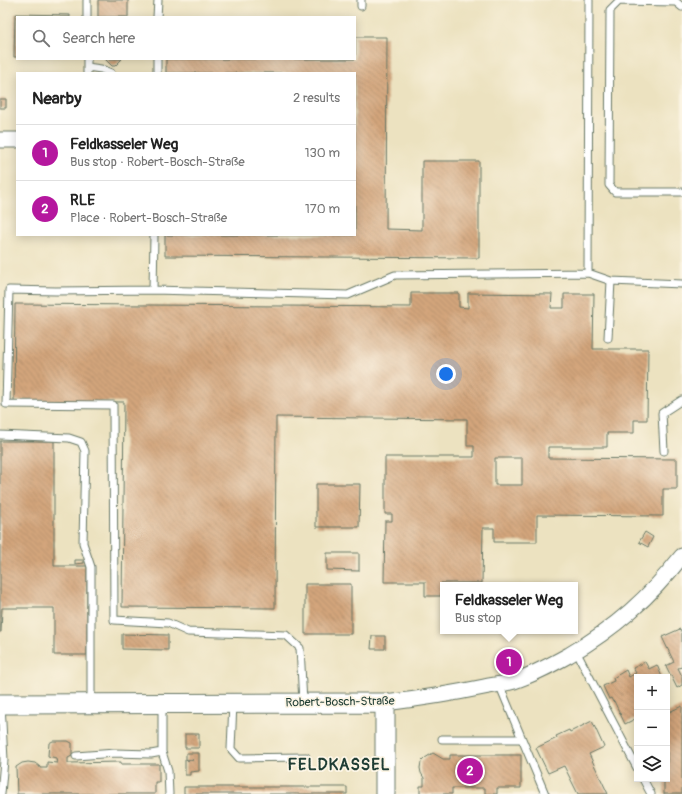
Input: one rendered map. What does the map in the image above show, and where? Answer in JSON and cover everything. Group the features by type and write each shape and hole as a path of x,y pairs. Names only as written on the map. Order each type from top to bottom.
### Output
{"street":[{"path":"0,140 16,140"},
{"name":"Robert-Bosch-Straße","path":"0,704 303,702 385,703 444,695 514,681 546,668 593,641 639,605 681,559"},
{"path":"385,703 385,794"}],"lane":[{"path":"87,0 87,16"},
{"path":"157,16 158,0"},
{"path":"588,0 588,273"},
{"path":"610,0 609,185 615,192 682,192"},
{"path":"610,10 619,1 676,2 682,7"},
{"path":"156,72 157,60"},
{"path":"87,70 101,69 108,72"},
{"path":"153,290 154,236"},
{"path":"303,702 300,648 286,635 188,632 168,623 114,620 113,405 6,404 9,290 153,290 348,295 395,275 588,273 611,281 682,284"},
{"path":"608,338 611,281"},
{"path":"664,451 662,413 682,400"},
{"path":"0,435 69,438 81,442 85,452 83,543 91,567 91,704"},
{"path":"576,651 634,762"},
{"path":"499,684 544,794"},
{"path":"162,703 162,752 168,771 169,794"},
{"path":"233,703 232,749 239,758 306,757"},
{"path":"0,704 4,760 1,794"},
{"path":"442,739 522,738"},
{"path":"76,756 114,753 151,754 162,752"},
{"path":"644,782 650,794"}],"building":[{"path":"98,0 128,0 128,16 98,16"},
{"path":"15,14 70,15 16,16 16,57 14,57"},
{"path":"356,37 387,37 386,229 422,230 422,161 479,161 479,258 165,256 165,236 356,236 356,72 166,72 166,60 356,60"},
{"path":"106,60 121,60 115,66 112,66"},
{"path":"0,99 6,99 6,108 0,108"},
{"path":"411,293 459,293 459,307 468,308 468,293 552,294 551,308 564,308 564,294 594,294 593,349 648,349 647,420 634,420 634,433 607,433 607,447 548,447 548,458 677,459 677,489 663,489 663,516 537,515 537,542 494,542 494,528 483,528 482,582 440,582 440,596 425,596 425,582 384,582 385,521 392,521 392,514 385,514 385,457 474,457 474,446 467,446 467,419 276,417 275,608 122,607 124,402 14,401 15,304 411,307","holes":["495,458 522,458 522,485 495,485"]},
{"path":"0,441 54,441 54,566 87,566 87,655 54,655 54,608 2,608 0,632"},
{"path":"316,484 360,484 359,527 316,527"},
{"path":"645,532 653,537 648,547 639,542"},
{"path":"327,553 359,553 359,571 327,570"},
{"path":"75,560 84,560 84,563 75,564"},
{"path":"305,584 351,584 351,634 305,634"},
{"path":"680,629 682,633 682,667 678,668 682,676 682,685 677,688 666,666 674,662 662,637"},
{"path":"122,634 168,635 168,650 122,649"},
{"path":"372,636 385,636 385,649 371,649"},
{"path":"645,662 649,669 657,665 661,674 634,674 636,673 633,668"},
{"path":"626,670 629,677 634,674 634,720 625,724 614,701 613,702 611,698 609,699 603,686 614,681 613,678"},
{"path":"682,706 682,794 664,794 664,782 670,782 670,712"},
{"path":"592,721 604,747 589,754 608,794 578,794 564,766 548,773 536,748 557,738 556,736 569,730 570,732"},
{"path":"185,734 199,734 199,748 185,748"},
{"path":"53,741 68,741 72,743 72,756 68,758 68,763 121,762 121,764 159,764 159,782 155,782 155,794 17,794 16,767 22,763 28,762 35,763 40,768 47,768 47,762 57,763 56,758 48,756 49,743"},
{"path":"186,753 199,753 199,771 190,772 190,775 185,775"},
{"path":"433,753 443,759 450,759 450,755 521,755 521,788 497,788 497,794 485,794 485,788 452,788 452,794 420,794 420,786 424,786 424,778 420,768 421,762"},
{"path":"184,787 347,787 347,794 184,794"}],"place":[{"name":"Feldkasseler Weg","path":"509,662"},
{"name":"RLE","path":"470,771"}],"district":[{"name":"FELDKASSEL","path":"339,765"}]}
